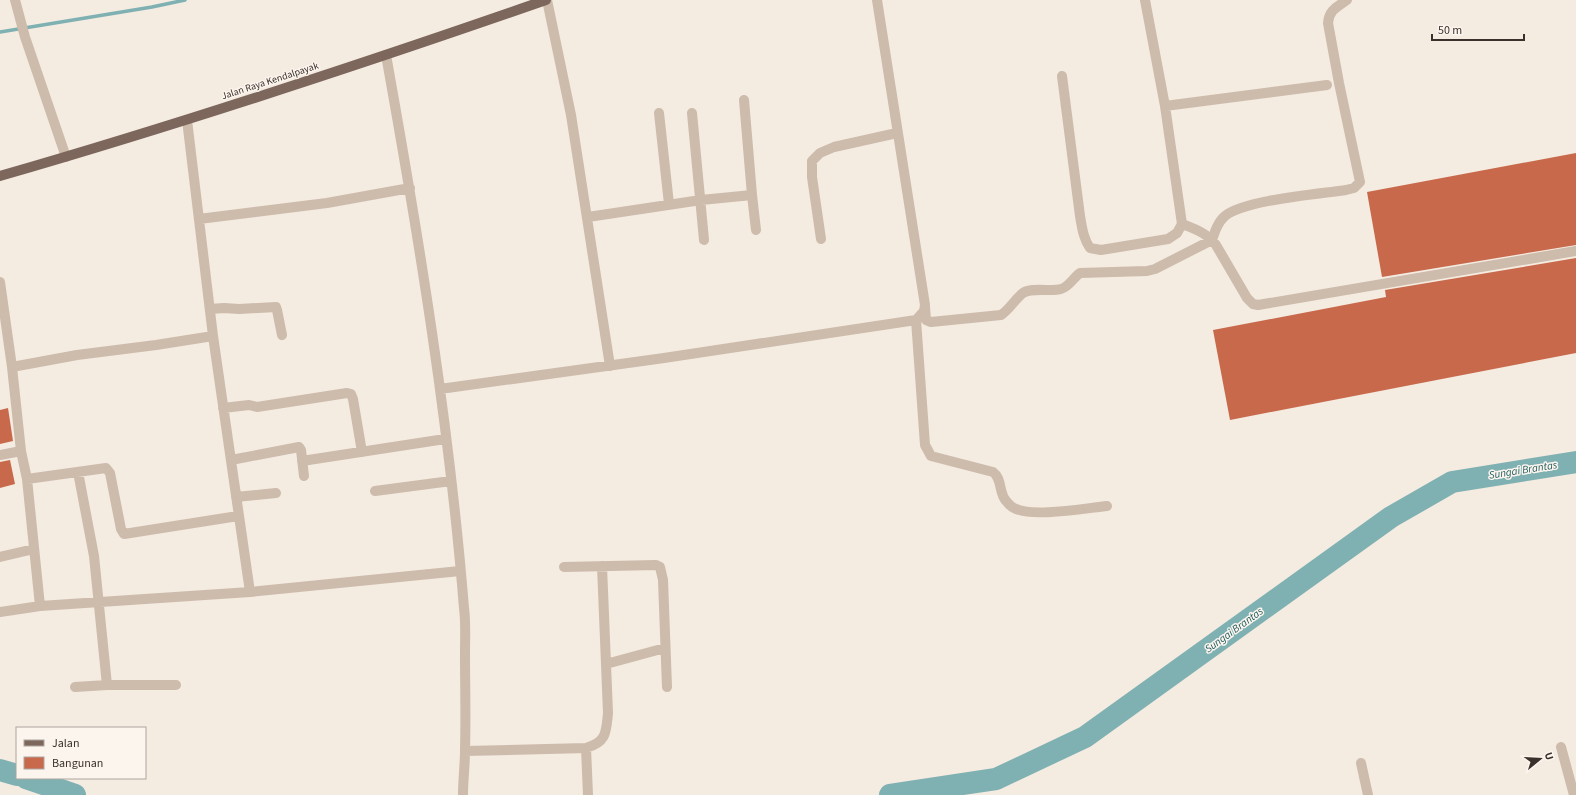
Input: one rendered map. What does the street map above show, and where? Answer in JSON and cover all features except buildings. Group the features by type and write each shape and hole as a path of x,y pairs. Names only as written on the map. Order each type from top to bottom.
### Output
{"main road":[{"name":"Jalan Raya Kendalpayak","path":"0,176 187,120 386,55 546,0"}],"street":[{"path":"15,0 25,37 66,157"},
{"path":"546,0 571,115 610,366"},
{"path":"877,0 926,320 931,322 1001,316 1007,312 1024,293 1029,291 1061,289 1068,286 1074,277 1080,273 1147,271 1212,240 1217,227 1224,216 1234,210 1254,204 1354,188 1360,182 1328,24 1329,16 1332,11 1347,0"},
{"path":"1062,76 1080,216 1084,238 1090,248 1101,250 1168,239 1177,233 1182,224 1165,106 1145,0"},
{"path":"386,55 410,188 440,389 445,439 450,458 451,481 465,609 464,795"},
{"path":"1165,106 1327,86"},
{"path":"744,100 756,230"},
{"path":"692,113 704,240"},
{"path":"659,114 669,204"},
{"path":"187,120 213,336 250,592"},
{"path":"821,239 812,177 812,161 820,153 834,147 897,133"},
{"path":"199,219 327,203 410,188"},
{"path":"588,217 669,204 752,195"},
{"path":"1182,224 1197,230 1212,240 1247,298 1252,304 1258,305 1576,251"},
{"path":"0,282 4,337 12,367 40,606"},
{"path":"210,309 276,307 278,310 282,335"},
{"path":"440,389 610,366 916,320 924,311 924,308"},
{"path":"916,320 925,445 931,456 993,472 998,479 1003,498 1014,509 1031,512 1107,506"},
{"path":"12,367 77,355 156,346 213,336"},
{"path":"223,408 249,405 257,407 347,393 351,394 362,452"},
{"path":"302,461 445,439"},
{"path":"231,460 299,447 301,450 304,476"},
{"path":"0,455 21,451"},
{"path":"26,479 106,468 108,470 121,529 124,534 238,516"},
{"path":"78,472 94,556 107,685"},
{"path":"375,491 451,481"},
{"path":"236,498 276,493"},
{"path":"0,557 34,549"},
{"path":"564,567 656,565 660,567 663,580 667,687"},
{"path":"465,751 586,748 600,742 606,730 608,713 602,566"},
{"path":"0,612 40,606 250,592 460,571"},
{"path":"606,664 665,648"},
{"path":"75,687 107,685 176,685"},
{"path":"1561,747 1574,795"},
{"path":"586,748 588,795"},
{"path":"1361,763 1368,795"}],"waterway":[{"path":"0,32 152,7 185,0"},
{"name":"Sungai Brantas","path":"890,795 996,779 1085,737 1391,517 1452,482 1576,462"},
{"name":"Sungai Brantas","path":"0,770 16,775"},
{"name":"Sungai Brantas","path":"29,779 75,795"}]}
